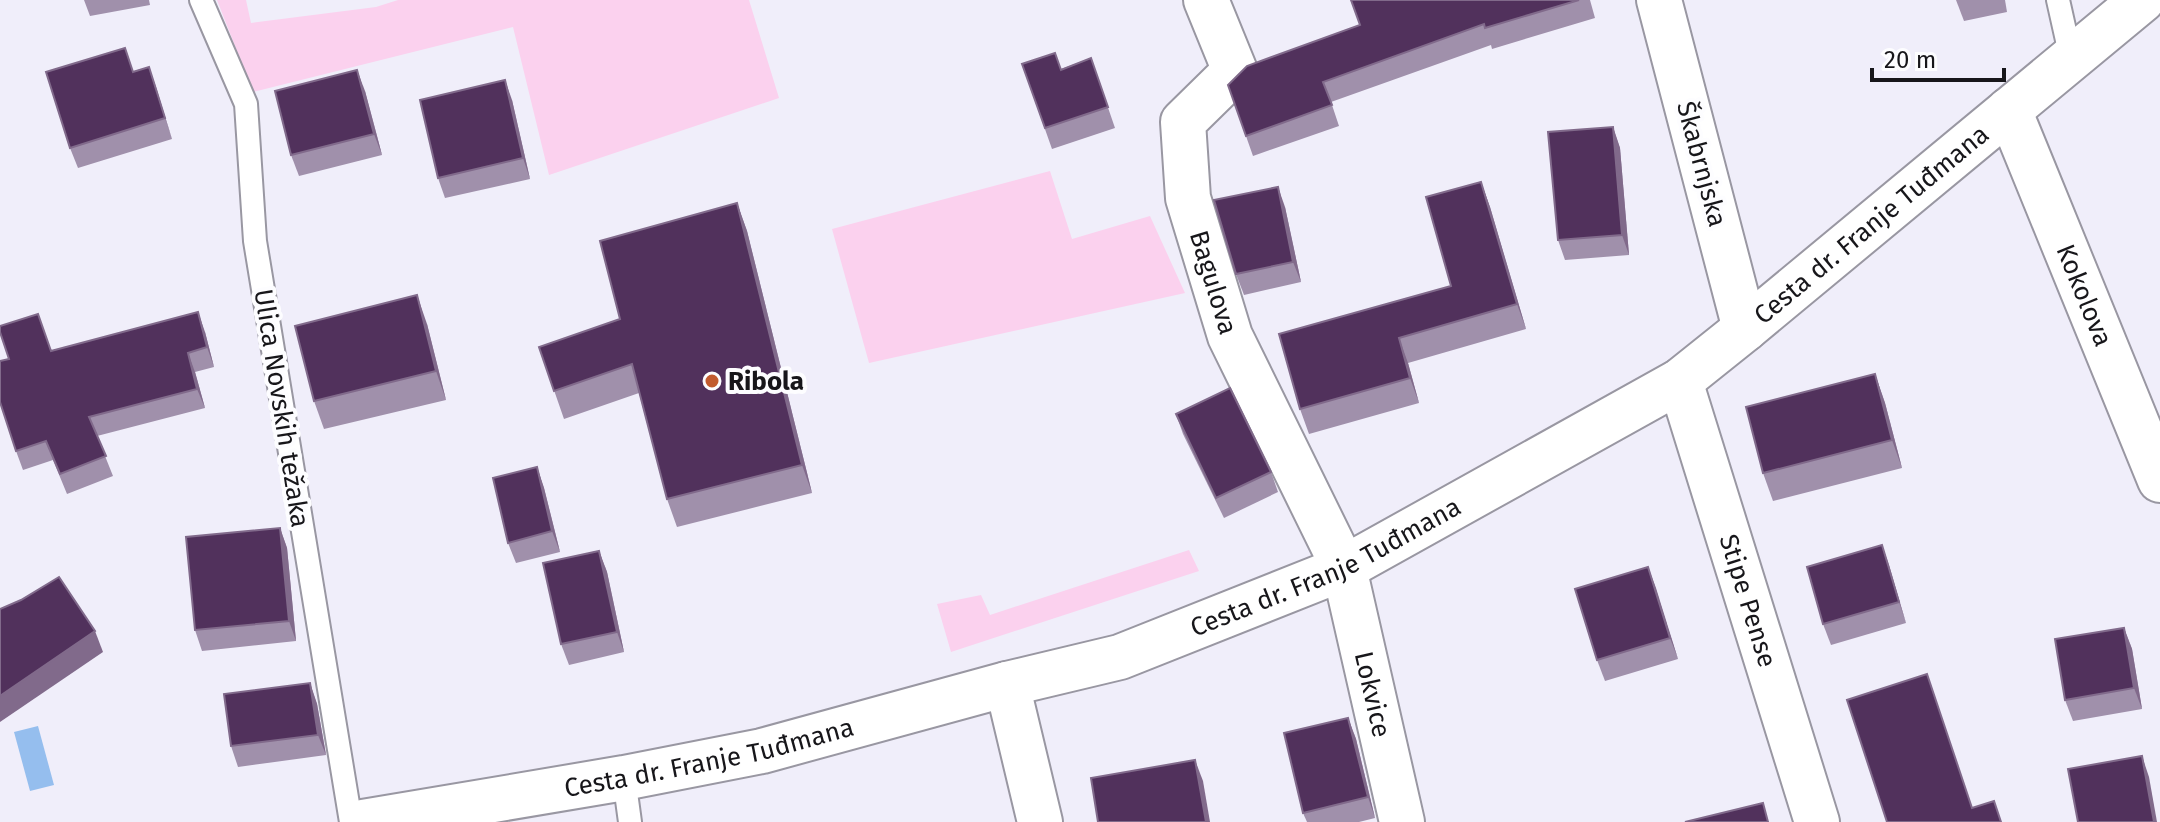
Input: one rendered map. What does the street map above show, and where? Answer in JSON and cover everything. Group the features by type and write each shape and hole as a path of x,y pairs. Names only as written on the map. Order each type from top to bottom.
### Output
{"main road":[{"name":"Bagulova","path":"1206,0 1235,71 1183,122 1188,198 1230,336 1344,568"},
{"name":"Škabrnjska","path":"1659,0 1745,329"},
{"name":"Cesta dr. Franje Tuđmana","path":"363,822 624,778 762,751 1007,684 1120,657 1344,568 1680,381 2142,0"},
{"name":"Kokolova","path":"2009,110 2160,480"},
{"name":"Stipe Pense","path":"1680,381 1817,822"},
{"name":"Lokvice","path":"1344,568 1402,822"},
{"path":"1007,684 1040,822"}],"lane":[{"name":"Ulica Novskih težaka","path":"201,0 246,104 255,241 351,822"},
{"path":"2058,0 2071,58"},
{"path":"624,778 630,822"}],"shaded area":[{"path":"217,0 246,0 251,23 376,7 398,0 749,0 779,98 549,175 513,27 253,92"},
{"path":"1050,171 1072,239 1150,216 1185,293 869,363 832,229"},
{"path":"1189,550 1199,571 951,652 937,604 981,595 990,615"}],"water":[{"path":"38,726 54,785 30,791 14,732"}],"building":[{"path":"1351,0 1579,0 1485,28 1484,24 1323,82 1332,105 1246,136 1228,85 1247,66 1360,25"},
{"path":"125,48 133,72 149,67 165,118 70,148 46,72"},
{"path":"1055,53 1061,70 1091,58 1108,107 1045,128 1022,64"},
{"path":"357,70 374,134 291,155 275,91"},
{"path":"505,80 523,158 438,178 420,100"},
{"path":"1613,127 1622,235 1558,240 1548,132"},
{"path":"1481,182 1517,304 1399,338 1410,378 1300,409 1279,334 1451,286 1426,197"},
{"path":"1278,187 1293,262 1236,274 1214,200"},
{"name":"Ribola","path":"737,203 802,465 667,499 632,364 554,391 539,347 620,319 600,241"},
{"path":"417,295 436,371 314,401 295,326"},
{"path":"198,312 207,347 188,353 197,389 89,417 106,456 60,474 46,441 16,451 0,402 0,361 9,359 0,326 38,314 51,351"},
{"path":"1875,374 1892,440 1763,473 1746,407"},
{"path":"1230,388 1271,472 1216,498 1176,414"},
{"path":"537,467 552,531 508,543 493,478"},
{"path":"280,528 289,621 195,630 186,537"},
{"path":"1882,545 1899,602 1823,624 1807,567"},
{"path":"599,551 617,632 561,644 543,563"},
{"path":"1648,567 1670,638 1597,660 1575,589"},
{"path":"59,577 95,631 0,696 0,609"},
{"path":"2124,628 2134,688 2065,700 2055,639"},
{"path":"1927,674 1972,808 1994,801 2001,822 1887,822 1847,700"},
{"path":"310,683 318,735 231,746 224,694"},
{"path":"1348,718 1368,797 1303,813 1284,733"},
{"path":"2142,756 2154,822 2078,822 2068,769"},
{"path":"1195,760 1206,822 1098,822 1091,778"},
{"path":"1763,803 1768,822 1685,822"}],"place":[{"name":"Ribola","path":"712,381"}]}
